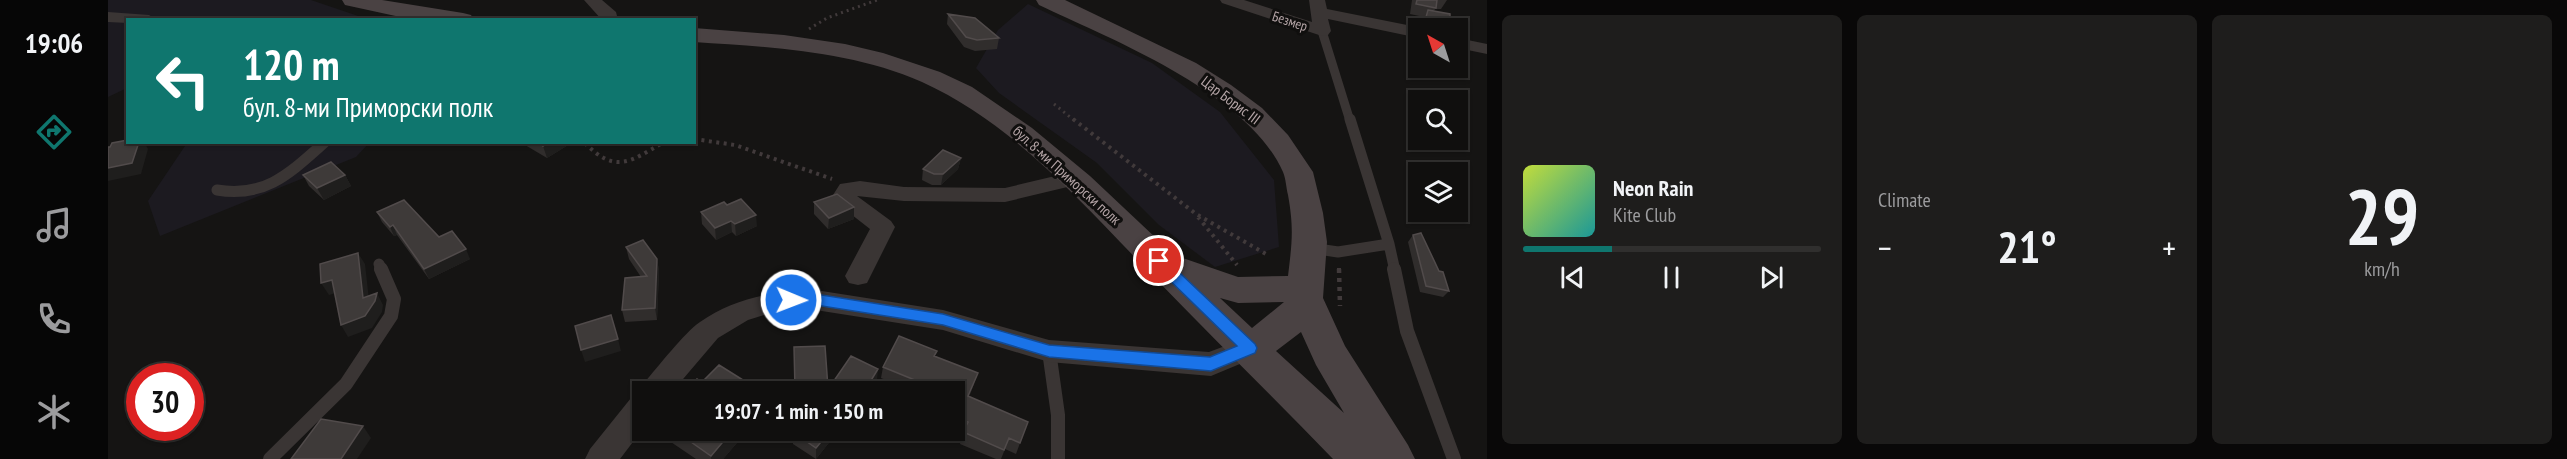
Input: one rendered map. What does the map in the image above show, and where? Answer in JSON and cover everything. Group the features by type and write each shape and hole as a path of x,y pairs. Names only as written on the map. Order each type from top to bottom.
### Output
{"street":[{"path":"353,0 393,15 435,18"},
{"path":"591,0 610,18"},
{"name":"Цар Борис III","path":"1047,0 1200,76 1252,112 1271,133 1298,173 1308,213 1302,279"},
{"name":"Безмер","path":"1228,0 1322,31 1318,6"},
{"path":"1318,6 1408,30"},
{"path":"108,17 126,18"},
{"name":"бул. 8-ми Приморски полк","path":"696,35 798,45 889,63 930,77 961,92 1009,123 1072,179 1362,459"},
{"path":"1468,45 1487,50"},
{"path":"858,276 883,226 846,199 844,195 848,189 860,188 904,194 1005,195 1072,179"},
{"path":"1159,261 1219,285 1238,290 1302,279"},
{"path":"664,381 708,330 739,313 773,302 809,299 943,320 1049,351 1211,364 1237,337 1280,330 1294,315 1302,279"},
{"path":"1302,279 1330,354 1393,459"},
{"path":"601,459 632,419"}],"lane":[{"path":"1322,31 1389,244 1407,331 1454,459"},
{"path":"217,190 241,193 264,186 290,173 323,144"},
{"path":"1302,279 1338,252 1389,244"},
{"path":"270,459 346,384 391,316 394,299 379,264"},
{"path":"1049,351 1058,415 1058,459"}],"path":[{"path":"798,45 812,26 841,12 877,0"},
{"path":"1054,104 1196,214 1266,254"},
{"path":"696,139 735,145 837,181 848,189"},
{"path":"586,144 592,152 606,161 617,163 629,163 660,144"},
{"path":"1196,214 1238,266"}],"shaded area":[{"path":"108,0 311,0 364,18 126,18 126,88 108,97"},
{"path":"1028,4 1152,63 1220,112 1274,180 1279,247 1215,267 1159,225 1097,163 999,93 976,68 998,30"},
{"path":"186,144 368,144 356,157 160,236 148,201"}],"building":[{"path":"1417,0 1437,0 1436,8 1416,4"},
{"path":"1428,10 1450,14 1450,18 1426,17"},
{"path":"948,14 975,18 999,38 977,40 966,37"},
{"path":"126,140 126,144 138,144 132,163 108,168 108,147 112,143"},
{"path":"943,150 961,158 943,174 934,174 923,169"},
{"path":"331,162 345,175 317,188 303,175"},
{"path":"837,194 854,207 829,218 814,202"},
{"path":"741,199 756,215 735,224 731,221 715,228 701,212 724,202 727,205"},
{"path":"404,200 439,237 452,231 466,249 424,269 393,225 390,227 377,212"},
{"path":"1421,233 1439,271 1443,272 1449,291 1426,286 1413,235"},
{"path":"643,240 657,259 655,308 622,310 625,278 647,276 626,247"},
{"path":"358,253 363,298 377,293 375,301 365,316 341,325 332,280 321,283 320,264"},
{"path":"611,315 618,339 581,350 575,326"},
{"path":"899,336 937,351 934,356 978,373 968,396 1028,422 1020,443 1009,438 1004,450 965,433 968,422 965,421 965,381 917,381 883,367"},
{"path":"825,346 828,381 795,381 794,347"},
{"path":"851,356 878,369 871,381 834,381"},
{"path":"719,365 744,381 703,381"},
{"path":"321,419 363,426 341,459 291,459"},
{"path":"690,441 724,441 711,456"},
{"path":"806,441 822,441 816,448"}],"route":[{"path":"791,300 809,299 943,320 1049,351 1211,364 1249,348 1159,261"}]}
